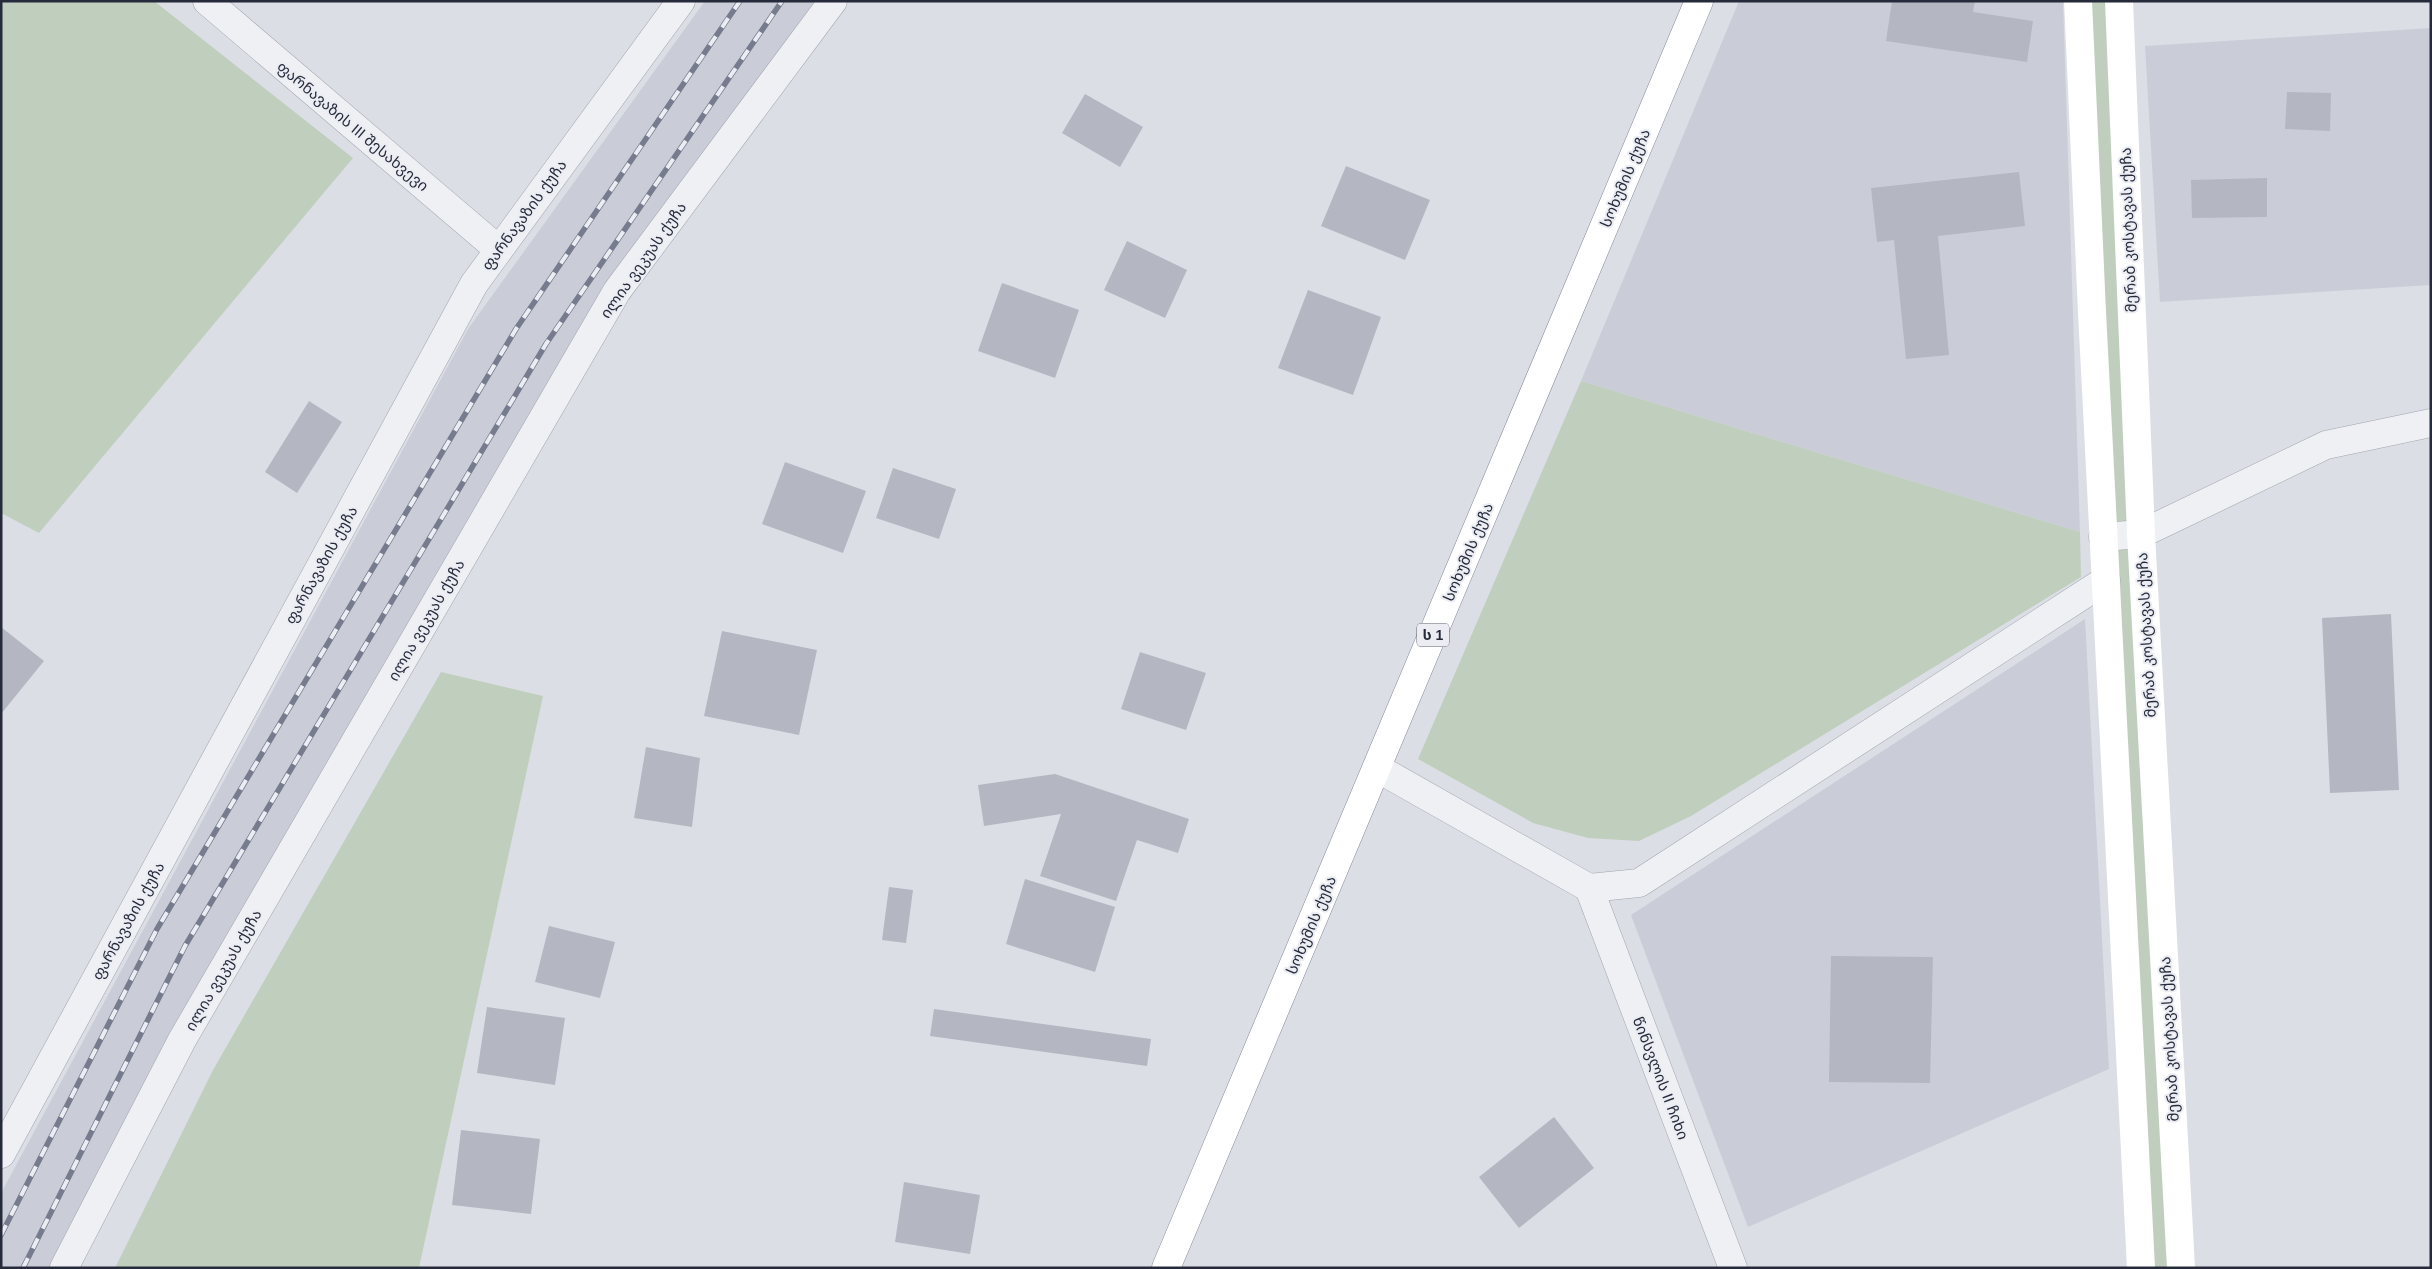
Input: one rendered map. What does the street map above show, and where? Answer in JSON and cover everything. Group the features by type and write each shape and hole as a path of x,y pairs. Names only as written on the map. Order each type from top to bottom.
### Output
{"main road":[{"name":"სოხუმის ქუჩა","path":"1166,1268 1700,1"},
{"path":"2078,1 2103,537 2141,1268"},
{"name":"მერაბ კოსტავას ქუჩა","path":"2118,1 2141,534 2181,1268"}],"street":[{"name":"ფარნავაზის III შესახვევი","path":"207,1 499,250"},
{"name":"ფარნავაზის ქუჩა","path":"1,1154 470,293 499,250 680,1"},
{"name":"ილია ვეკუას ქუჩა","path":"64,1268 182,1040 617,291 833,1"},
{"path":"2103,537 2141,534 2326,445 2431,423"},
{"path":"1377,768 1589,888 1639,883 2106,580"},
{"name":"წინსვლის II ჩიხი","path":"1589,888 1733,1268"}],"shaded area":[{"path":"705,1 817,1 710,149 53,1268 1,1268 1,1193 468,329"},
{"path":"1739,1 2063,1 2080,532 1581,381"},
{"path":"2431,28 2431,285 2160,302 2145,46"},
{"path":"2085,619 2109,1069 1748,1227 1631,915"}],"green space":[{"path":"1,1 154,1 353,158 39,533 1,513"},
{"path":"2085,1 2114,1 2136,527 2107,529"},
{"path":"1581,381 2080,532 2081,577 1691,816 1639,841 1588,838 1533,823 1418,759"},
{"path":"2138,547 2176,1268 2144,1268 2108,551"},
{"path":"441,672 543,696 419,1268 115,1268 213,1070"}],"building":[{"path":"1892,1 1975,1 1973,12 2033,21 2027,62 1886,41"},
{"path":"2287,92 2331,93 2330,131 2285,129"},
{"path":"1085,94 1143,127 1120,167 1062,133"},
{"path":"1346,166 1430,200 1405,260 1321,226"},
{"path":"2019,172 2025,226 1938,236 1949,355 1906,359 1894,240 1877,242 1871,188"},
{"path":"2267,178 2267,217 2192,218 2191,180"},
{"path":"1127,241 1187,270 1165,318 1104,290"},
{"path":"1002,283 1079,310 1055,378 978,351"},
{"path":"1308,290 1381,317 1353,395 1278,368"},
{"path":"309,401 342,422 297,493 265,472"},
{"path":"785,462 866,491 843,553 762,524"},
{"path":"893,468 956,489 939,539 876,518"},
{"path":"2391,614 2399,790 2330,793 2322,618"},
{"path":"1,627 44,661 1,714"},
{"path":"722,631 817,650 799,735 704,716"},
{"path":"1140,652 1206,673 1186,730 1121,709"},
{"path":"646,747 700,758 692,827 634,818"},
{"path":"1055,774 1189,819 1178,853 1137,840 1116,901 1040,876 1061,814 984,826 978,785"},
{"path":"1025,879 1115,907 1095,972 1006,944"},
{"path":"889,887 913,890 906,943 882,940"},
{"path":"549,926 615,942 600,998 535,982"},
{"path":"1831,956 1933,957 1930,1083 1829,1082"},
{"path":"487,1007 565,1018 555,1085 477,1073"},
{"path":"934,1009 1151,1039 1147,1066 930,1036"},
{"path":"1554,1117 1594,1168 1519,1228 1479,1177"},
{"path":"461,1130 540,1139 531,1214 452,1205"},
{"path":"904,1182 980,1195 970,1254 895,1242"}],"railway":[{"path":"1,1235 157,929 516,329 740,1"},
{"path":"23,1268 185,946 546,344 782,1"}]}
